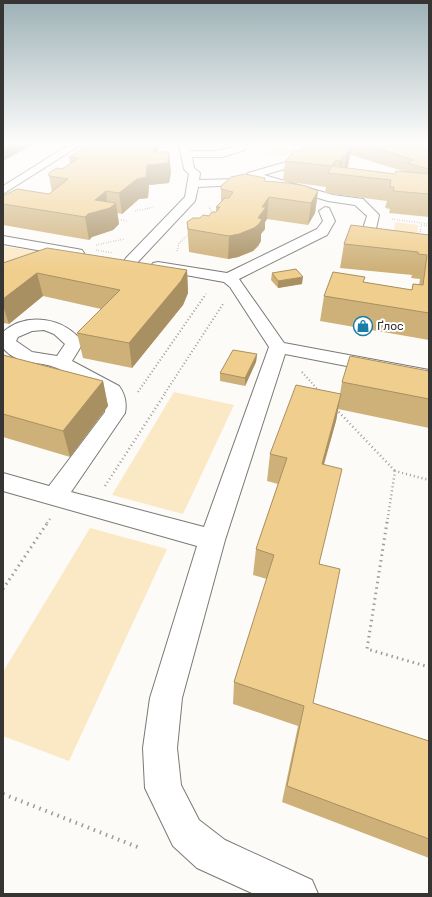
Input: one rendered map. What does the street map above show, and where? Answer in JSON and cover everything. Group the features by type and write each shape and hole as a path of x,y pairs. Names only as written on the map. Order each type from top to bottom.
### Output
{"street":[{"path":"131,261 191,198 194,186"},
{"path":"290,186 332,198 359,202 373,215 368,238 377,250 429,257"},
{"path":"115,259 233,281 322,232 329,221 325,212"},
{"path":"3,240 18,230 78,240"},
{"path":"3,240 92,255"},
{"path":"233,281 278,347 429,376"},
{"path":"278,347 212,540 166,698 160,748 163,788 186,833 211,854 298,894"},
{"path":"55,496 115,413 117,405 112,390 62,363"},
{"path":"3,482 212,540"}],"path":[{"path":"207,204 211,210 212,220"},
{"path":"116,219 128,221"},
{"path":"390,219 429,225"},
{"path":"419,243 421,225 429,225"},
{"path":"177,256 176,247 183,238 190,234"},
{"path":"92,507 233,281"},
{"path":"278,347 321,392"},
{"path":"331,404 395,471 429,480"},
{"path":"395,471 367,649 429,667"},
{"path":"3,794 140,848"}],"shaded area":[{"path":"395,222 418,225 417,243 393,240"},
{"path":"3,246 36,251 32,256 3,267"},
{"path":"174,392 234,405 183,514 112,495"},
{"path":"90,528 167,549 69,761 3,736 3,672"}],"building":[{"path":"59,186 128,186 119,193 106,191 95,200 116,203 110,208 88,214 85,217 3,204 3,196 17,189 49,194"},
{"path":"221,186 305,186 318,191 311,203 269,197 262,207 266,207 258,218 262,219 259,224 254,228 239,234 229,236 188,229 187,222 193,218 200,218 203,215 209,216 212,212 216,212 220,207 216,207 225,198 229,198 233,192 221,189"},
{"path":"429,186 429,194 393,191 394,187 390,187"},
{"path":"351,225 429,235 429,313 324,296 333,272 365,277 363,282 412,290 413,284 423,285 427,255 418,254 418,252 344,244"},
{"path":"47,248 187,270 181,281 129,343 77,333 120,290 37,273 3,299 3,263"},
{"path":"296,269 303,277 278,281 272,273"},
{"path":"233,350 257,354 245,378 220,373"},
{"path":"3,355 103,381 63,431 3,414"},
{"path":"350,356 429,371 429,399 342,382"},
{"path":"296,385 341,394 322,464 342,469 319,564 340,569 313,703 429,741 429,839 287,786 304,706 234,682 274,555 256,549 287,458 270,454"}],"place":[{"name":"Ґлос","path":"363,326"}]}
